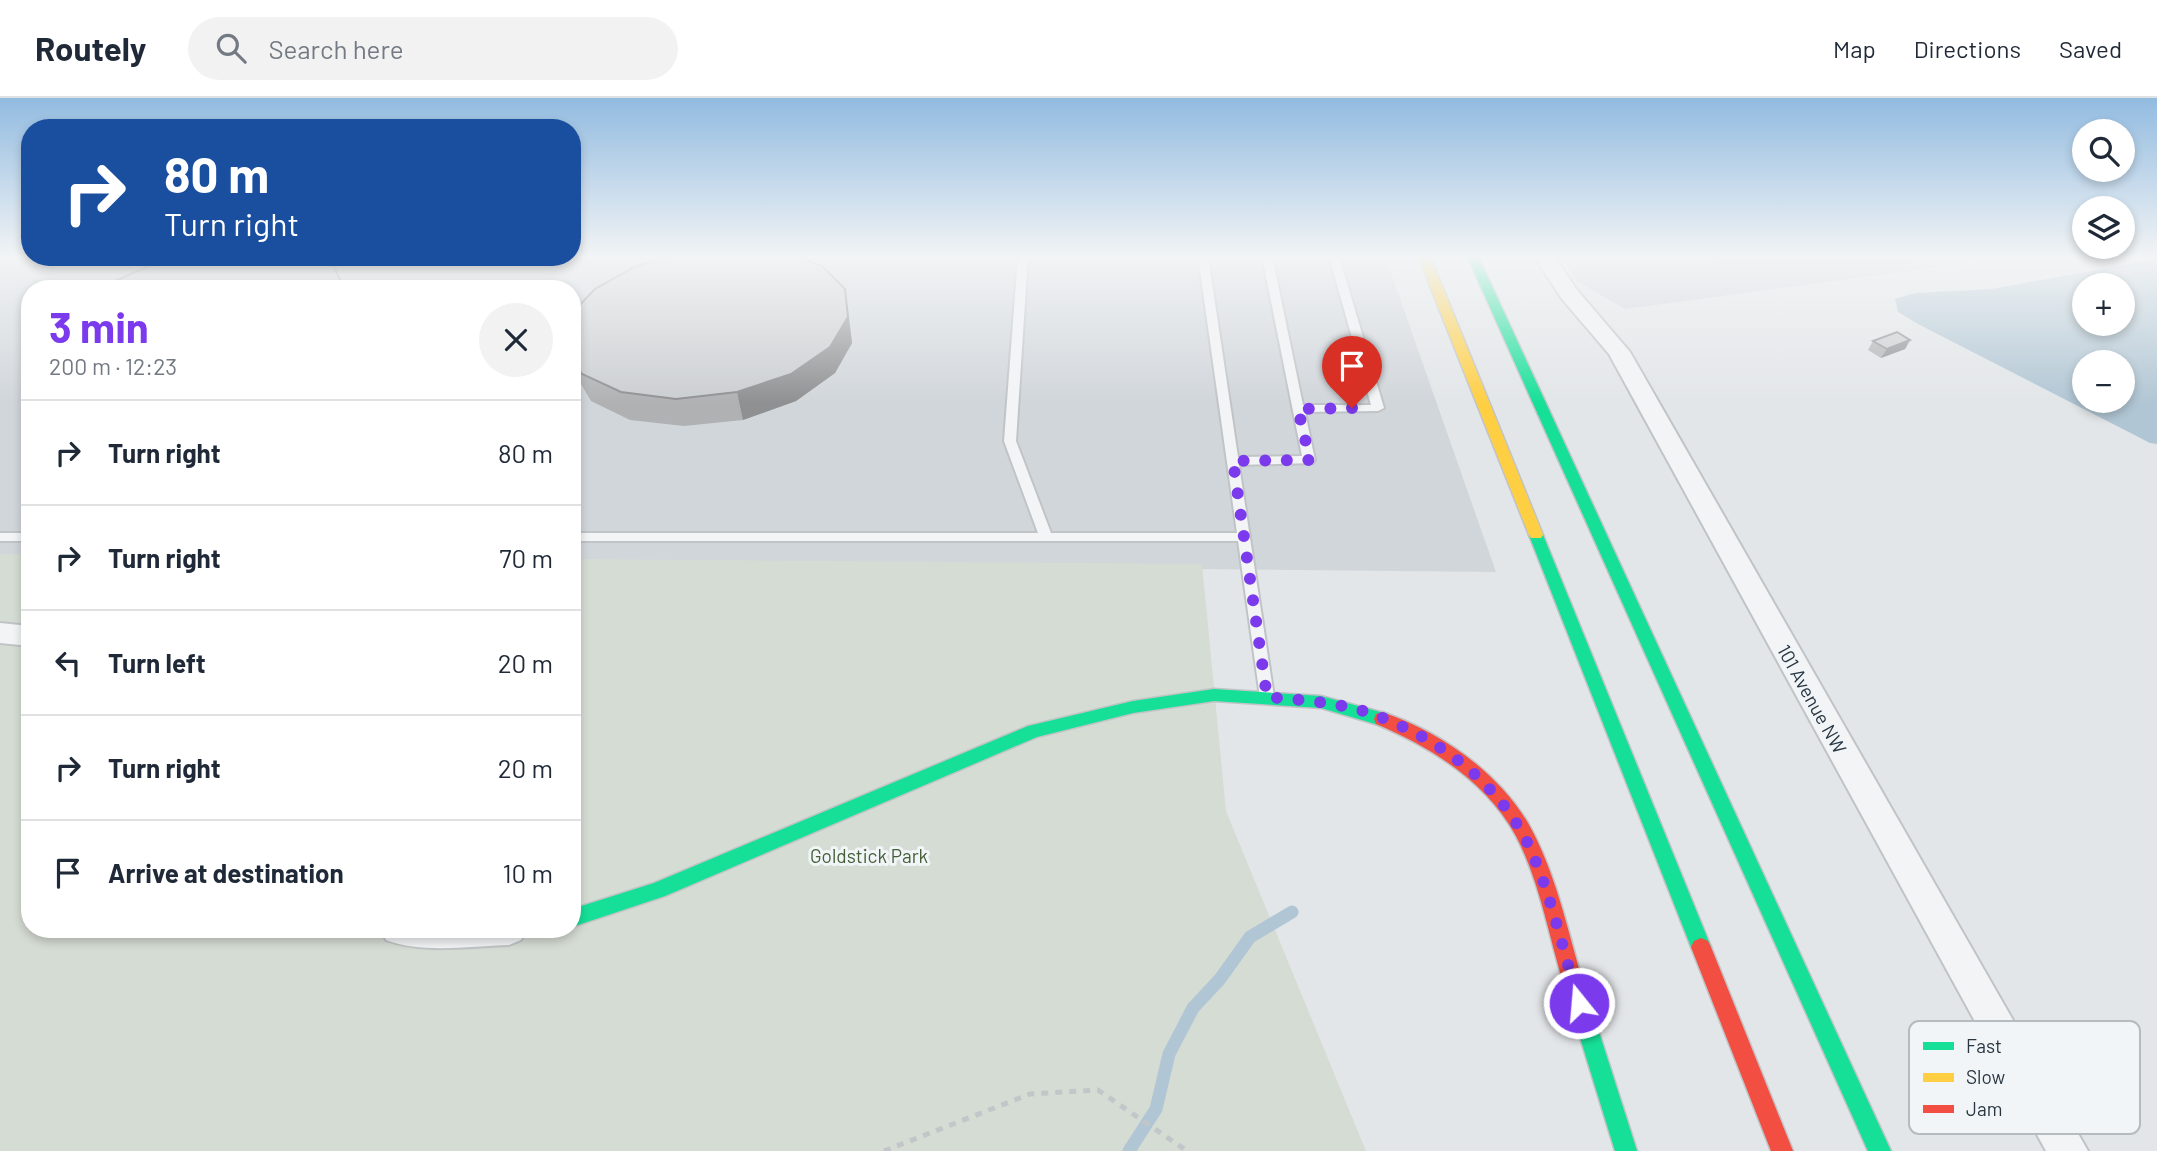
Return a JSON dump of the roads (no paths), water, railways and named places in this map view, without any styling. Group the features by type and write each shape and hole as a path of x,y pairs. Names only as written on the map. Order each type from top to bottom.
{"main road":[{"path":"1444,305 1783,1151"},
{"path":"1494,305 1880,1151"},
{"path":"581,915 658,890 1034,731 1133,707 1214,695 1267,697 1343,707 1365,712 1403,727 1444,750 1478,776 1512,814 1533,855 1626,1151"}],"street":[{"name":"101 Avenue NW","path":"1578,305 1619,352 1995,1021"},
{"path":"0,633 21,635"},
{"name":"101 Avenue NW","path":"2058,1134 2068,1151"}],"lane":[{"path":"1020,305 1010,441 1046,536"},
{"path":"1210,305 1267,697"},
{"path":"1233,461 1310,460 1277,305"},
{"path":"1298,409 1378,408 1348,305"},
{"path":"0,537 21,537"},
{"path":"581,537 1244,537"}],"water":[{"path":"1896,305 2072,305 2072,336 2135,336 2135,305 2157,305 2157,444 2092,413 2135,413 2135,350 2072,350 2072,403 1898,312"}],"waterway":[{"path":"1129,1151 1156,1109 1169,1054 1193,1008 1220,979 1250,937 1292,912"}],"park label":[{"name":"Goldstick Park","path":"869,856"}]}
